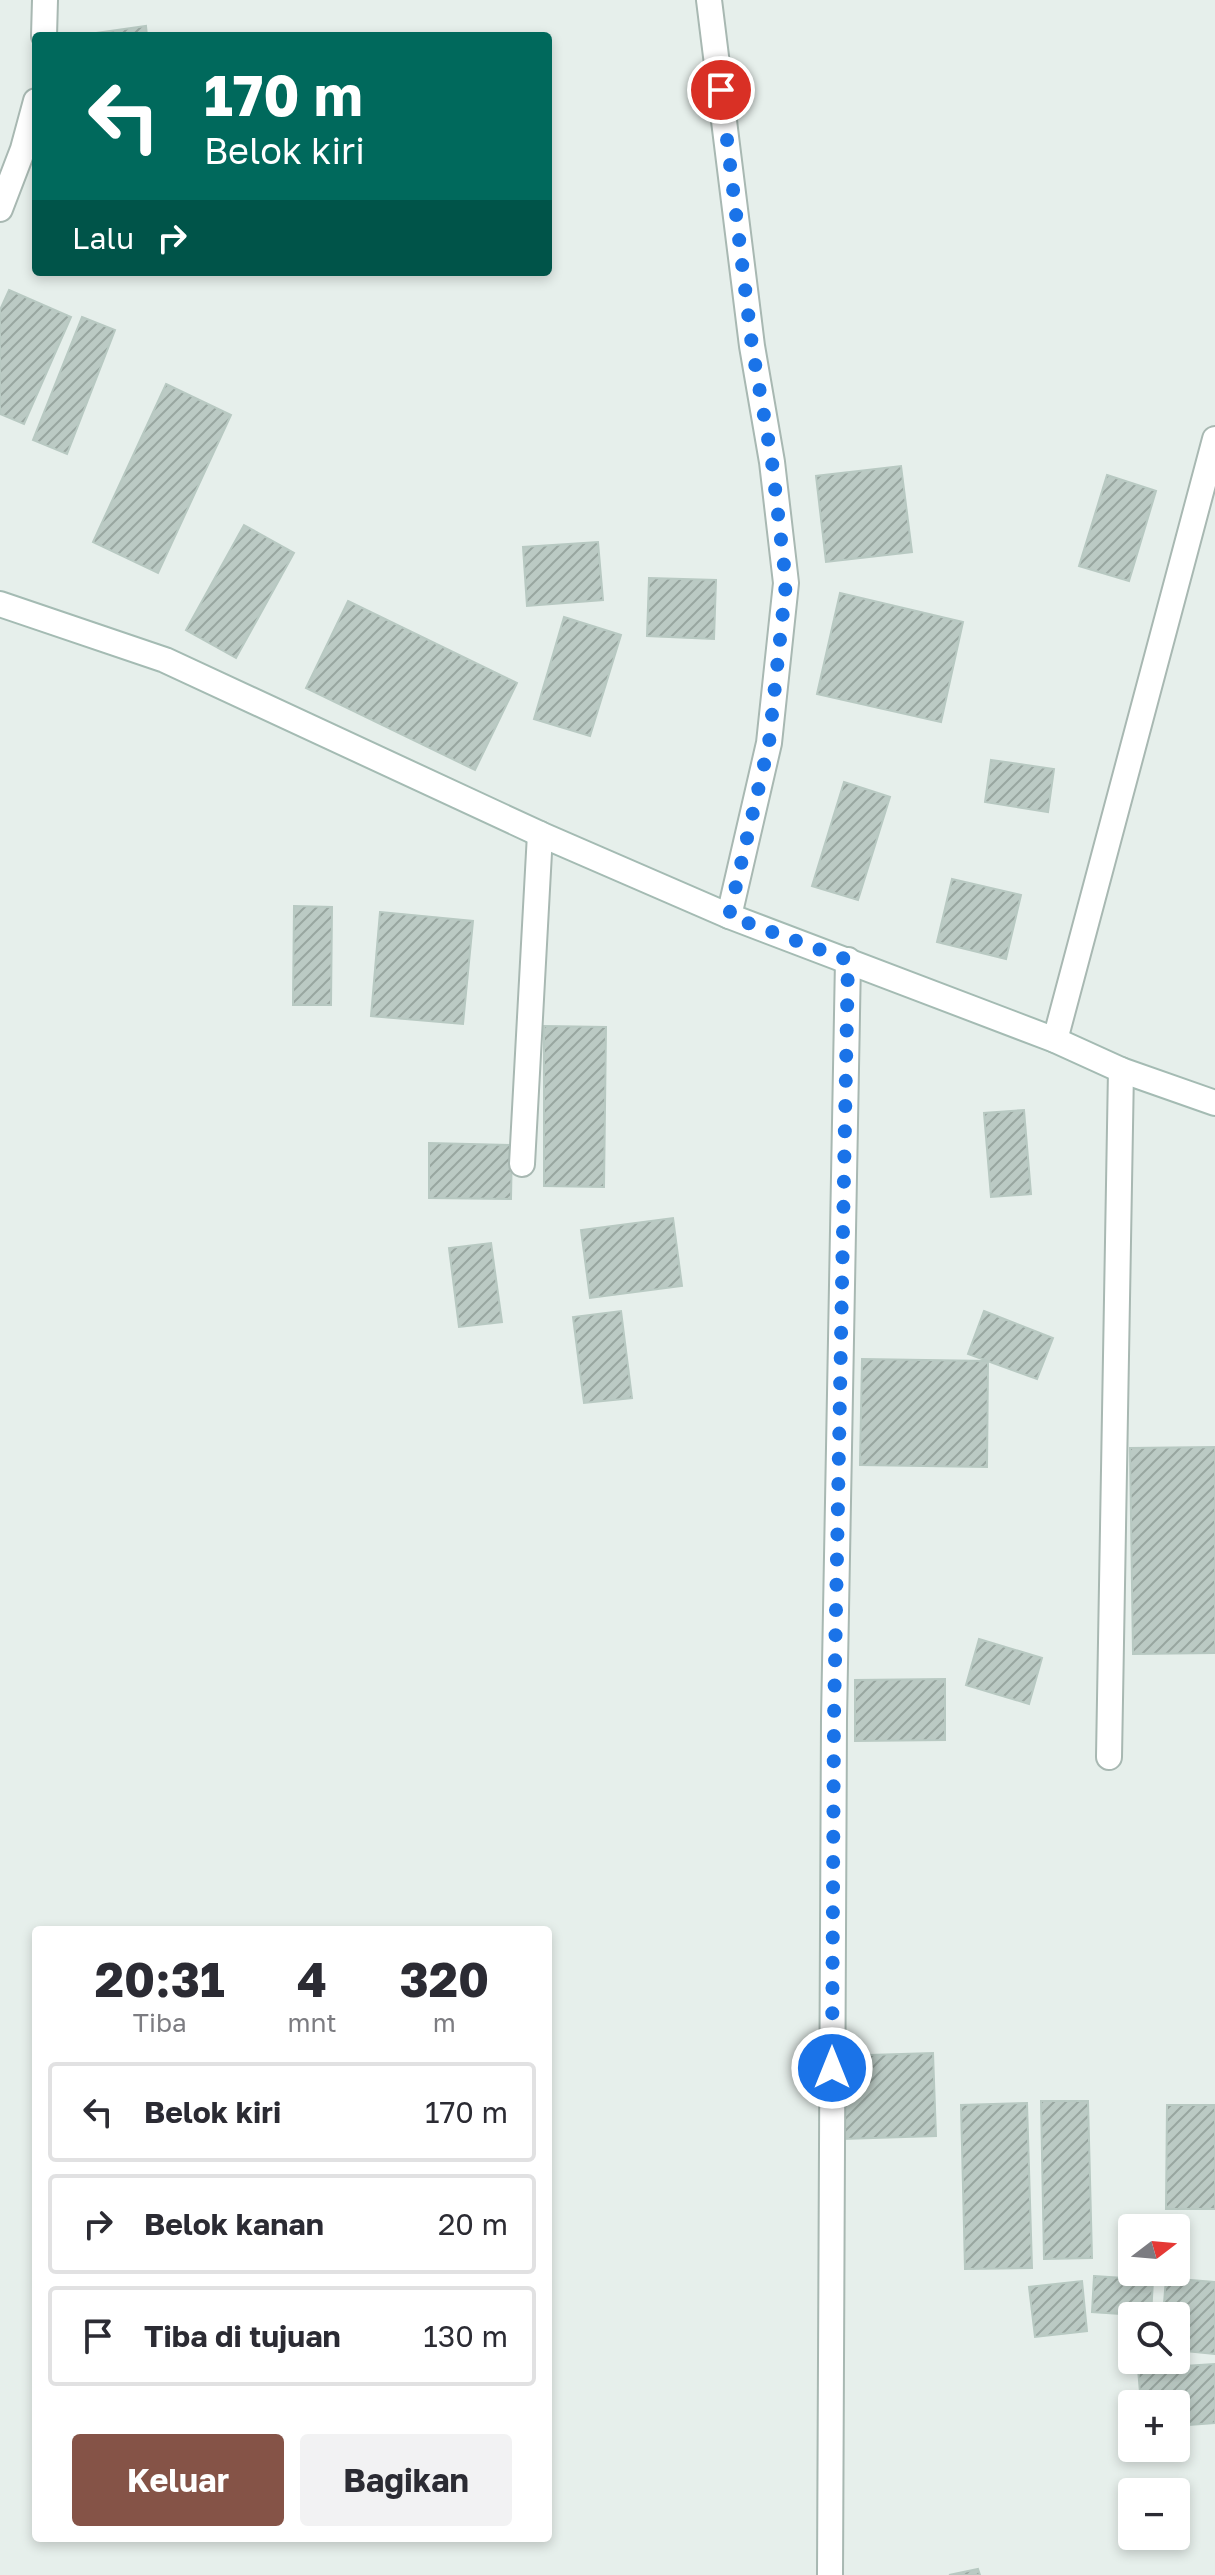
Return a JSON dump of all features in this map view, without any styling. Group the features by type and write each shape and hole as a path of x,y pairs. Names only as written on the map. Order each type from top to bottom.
{"street":[{"path":"44,32 45,0"},
{"path":"709,0 752,346 772,462 786,583 769,743 729,916"},
{"path":"0,209 32,116"},
{"path":"1055,1040 1215,439"},
{"path":"0,604 165,660 540,834 729,916 1055,1040 1121,1070 1215,1103"},
{"path":"522,1164 540,834"},
{"path":"830,2575 833,1735 848,960"},
{"path":"1109,1757 1121,1070"}],"building":[{"path":"146,26 147,32 103,32"},
{"path":"9,290 71,317 24,424 0,414 0,310"},
{"path":"82,317 115,330 67,454 33,440"},
{"path":"166,384 231,415 158,573 93,542"},
{"path":"901,466 912,552 826,562 816,476"},
{"path":"1107,475 1156,491 1129,581 1079,566"},
{"path":"244,525 294,553 236,658 186,630"},
{"path":"598,542 603,600 527,606 523,547"},
{"path":"649,578 716,580 714,639 647,636"},
{"path":"840,593 963,622 941,722 817,694"},
{"path":"348,601 517,683 475,770 306,688"},
{"path":"564,617 621,635 590,736 534,719"},
{"path":"991,760 1054,769 1048,812 985,802"},
{"path":"844,782 890,797 858,900 812,886"},
{"path":"952,879 1021,895 1006,959 937,942"},
{"path":"294,906 332,907 331,1005 293,1005"},
{"path":"380,912 473,921 463,1024 371,1016"},
{"path":"544,1026 606,1027 604,1187 544,1186"},
{"path":"1024,1110 1031,1194 991,1197 984,1113"},
{"path":"429,1143 512,1145 511,1199 429,1198"},
{"path":"673,1218 682,1286 590,1298 581,1230"},
{"path":"491,1243 502,1322 459,1327 449,1248"},
{"path":"621,1311 632,1398 584,1403 573,1317"},
{"path":"984,1311 1053,1338 1037,1379 968,1354"},
{"path":"862,1359 988,1361 987,1467 860,1465"},
{"path":"1215,1447 1215,1653 1133,1654 1130,1448"},
{"path":"979,1639 1042,1658 1029,1704 966,1685"},
{"path":"945,1679 945,1740 855,1741 855,1680"},
{"path":"933,2053 936,2136 842,2139 838,2056"},
{"path":"1041,2101 1088,2101 1092,2258 1044,2259"},
{"path":"1027,2103 1032,2268 965,2269 961,2105"},
{"path":"1167,2105 1215,2105 1215,2209 1166,2209"},
{"path":"1094,2276 1118,2278 1118,2286 1153,2286 1152,2302 1118,2302 1118,2314 1092,2312"},
{"path":"1190,2280 1215,2282 1215,2354 1190,2351 1190,2302 1164,2302 1165,2286 1190,2286"},
{"path":"1082,2281 1087,2331 1035,2337 1029,2287"},
{"path":"1215,2364 1215,2423 1190,2425 1190,2390 1140,2390 1138,2374 1190,2374 1190,2366"},
{"path":"978,2569 980,2575 949,2575"}],"route":[{"path":"721,90 752,346 772,462 786,583 769,743 729,916 848,960 834,1719 832,2068"}]}
